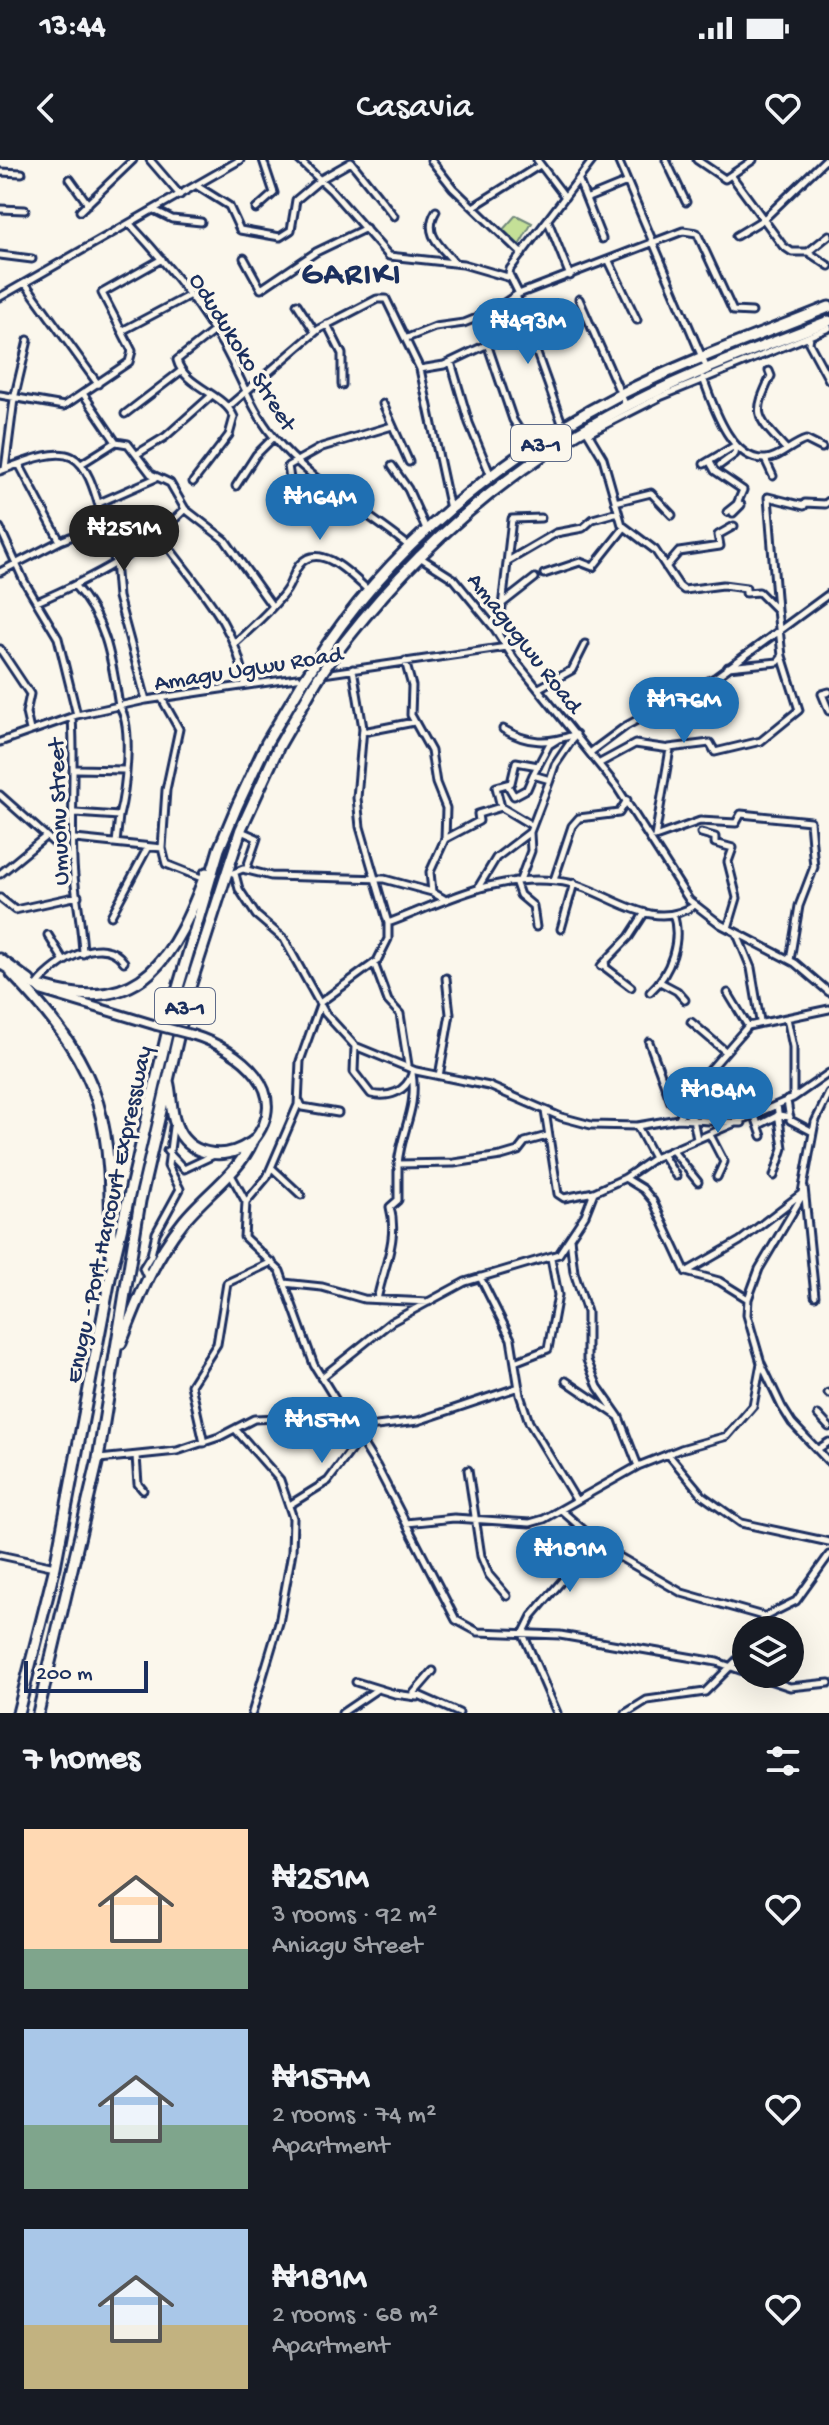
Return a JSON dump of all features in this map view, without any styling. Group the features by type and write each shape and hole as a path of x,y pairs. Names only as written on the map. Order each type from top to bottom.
{"highway":[{"name":"Enugu - Port Harcourt Expressway","path":"18,1713 55,1567 111,1273 152,1087 219,849 260,757 304,680 369,591 410,547 492,477 564,427 621,394 829,307"},
{"name":"Enugu - Port Harcourt Expressway","path":"38,1713 98,1459 137,1216 167,1078 240,831 279,746 327,665 378,600 418,556 498,486 626,406 829,321"},
{"path":"44,989 91,997 120,992 142,982 170,952 219,849"},
{"path":"12,974 68,1039 97,1096 110,1171 111,1273"},
{"path":"167,1078 178,1131 193,1146 216,1155 230,1172"},
{"path":"216,1155 240,1151 252,1142"},
{"path":"116,1353 147,1277 180,1225 230,1172 252,1142"}],"main road":[{"path":"0,958 44,989"},
{"path":"0,964 12,974 44,989 230,1049 254,1071 266,1109 263,1126 252,1142"}],"street":[{"path":"80,211 133,160"},
{"path":"150,160 180,195"},
{"path":"0,297 240,160"},
{"path":"256,209 274,193 263,160"},
{"path":"299,160 321,179 389,256 455,263 511,278"},
{"path":"431,160 473,207 522,254"},
{"path":"564,427 509,271 593,160"},
{"path":"618,160 703,358 704,374 736,445 735,454 720,465"},
{"path":"666,160 686,202"},
{"path":"697,160 723,178 753,160"},
{"path":"736,236 764,219 825,160"},
{"path":"197,186 229,206 240,230 280,237 291,230 296,200 321,179 351,162 394,216"},
{"path":"473,207 538,162 565,197"},
{"path":"0,172 22,173"},
{"path":"731,175 788,250 808,252 829,266"},
{"path":"70,179 88,204"},
{"path":"579,181 602,239"},
{"path":"588,198 627,182"},
{"path":"0,209 25,210"},
{"path":"154,210 172,219 201,222"},
{"path":"436,211 429,228 455,263"},
{"path":"548,221 570,276"},
{"name":"Odudukoko Street","path":"130,224 190,295 274,437 321,485 363,509 410,547"},
{"path":"244,258 261,289 316,252 366,228"},
{"path":"407,338 478,317 517,295 683,231 697,233 733,311 752,312"},
{"path":"808,252 829,235"},
{"path":"438,262 444,250"},
{"path":"0,255 32,259"},
{"path":"0,395 60,407 84,395 131,358 132,351 102,293 162,259"},
{"path":"609,261 637,320"},
{"path":"25,283 98,384"},
{"path":"122,331 190,295"},
{"path":"228,407 315,332 385,299 420,369 433,415 439,467 451,511"},
{"path":"579,299 626,406"},
{"path":"297,304 315,332"},
{"path":"478,317 513,420 532,449"},
{"path":"327,324 342,354 342,385"},
{"path":"777,610 759,592 746,593 746,588 723,585 684,590 655,550 624,528 603,458 587,431 704,374 829,328"},
{"path":"193,482 232,430 234,417 228,407 181,370 177,362 180,354 214,331"},
{"path":"810,336 809,343 829,380"},
{"path":"28,340 2,469 44,455 72,454 81,464 99,503 115,561 118,597 146,700"},
{"path":"420,369 451,362 488,344"},
{"path":"451,362 469,423 492,477"},
{"path":"125,414 181,370"},
{"path":"769,371 771,376 757,401 759,412 786,449"},
{"path":"84,395 116,442"},
{"path":"137,454 162,440 211,396"},
{"path":"383,404 409,462"},
{"path":"294,504 288,466 322,447 392,426"},
{"path":"236,486 256,455 274,437"},
{"path":"765,459 806,440 822,448"},
{"path":"81,464 116,442 128,444 156,478 170,483 185,509 215,529 272,606"},
{"path":"736,445 765,459 773,476"},
{"path":"730,513 743,490 707,463 736,445"},
{"path":"19,464 60,541"},
{"path":"392,466 408,489 428,532"},
{"path":"99,503 156,478"},
{"path":"615,502 651,493 672,515"},
{"path":"600,763 635,744 669,748 710,743 715,752 728,750 761,741 799,710 799,702 782,656 768,497 804,506 805,503 825,504 829,501"},
{"path":"37,602 115,561 158,533 185,509"},
{"path":"506,562 556,533 583,528 591,520 618,512"},
{"path":"499,634 512,519 541,518"},
{"path":"0,572 26,556 104,524"},
{"path":"666,567 679,552 720,546 718,535 734,526"},
{"name":"Umuonu Street","path":"0,528 61,644 75,716 73,860 83,954"},
{"path":"544,574 580,562 593,567 624,528"},
{"path":"158,533 207,595 234,644 245,684"},
{"name":"Amagugwu Road","path":"418,556 454,579 499,634 627,800 654,839 677,883 695,905 736,933 790,960 829,992"},
{"path":"234,644 262,622 277,598 284,594 301,562 312,557 335,563 369,591"},
{"path":"502,604 535,578"},
{"path":"74,585 95,612 106,636 119,706 123,711 127,737 116,843"},
{"path":"591,752 626,726 727,668 829,594"},
{"path":"268,597 277,598"},
{"path":"539,688 572,670 585,644"},
{"name":"Amagu Ugwu Road","path":"0,742 75,716 146,700 507,647"},
{"path":"0,649 3,658 30,694 26,713 30,730"},
{"path":"727,668 768,666 778,662 782,656"},
{"path":"405,661 412,686 411,715 433,757 436,783 446,808 445,839 430,872 432,892"},
{"path":"246,1202 272,1168 299,1102 300,1061 321,1002 374,963 388,939 388,923 374,879 357,804 363,732 353,669"},
{"path":"829,692 822,694 829,711"},
{"path":"161,698 179,729 166,790 164,862 204,879"},
{"path":"363,732 414,722"},
{"path":"503,729 529,742 576,734"},
{"path":"536,927 533,906 520,895 518,880 531,851 530,828 555,765 576,734"},
{"path":"507,784 514,796 527,789 549,745 559,739"},
{"path":"654,839 669,748"},
{"path":"530,828 501,807 496,787 511,783 516,762 538,766"},
{"path":"76,769 124,770"},
{"path":"533,775 550,780"},
{"path":"0,795 73,860"},
{"path":"554,880 572,826 579,818 619,813 627,800"},
{"path":"445,839 479,821 478,814 501,807"},
{"path":"75,813 119,816"},
{"path":"654,839 700,821 736,823 741,814 810,821 814,867 802,894 790,960"},
{"path":"479,886 496,858 530,828"},
{"path":"240,831 257,838 246,870"},
{"path":"701,833 715,837 715,843 733,848 728,862 737,898 728,928"},
{"path":"0,874 45,837"},
{"path":"75,839 162,848"},
{"path":"111,916 148,847"},
{"path":"445,900 432,892 374,879 271,876 246,870 230,873 262,922 284,939 326,1015 355,1046 411,1069 489,1086 545,1111 591,1125 637,1126 678,1119 742,1123"},
{"path":"388,923 479,886 518,880 554,880 594,888 644,914 673,914 695,905"},
{"path":"561,929 574,883"},
{"path":"0,898 15,910 78,896"},
{"path":"631,987 603,964 644,914"},
{"path":"650,992 660,982 677,943 673,914"},
{"path":"736,933 751,968 760,1021"},
{"path":"48,935 64,961"},
{"path":"44,989 64,961 83,954 107,949 119,954 124,962"},
{"path":"374,963 388,1001 400,1014 411,1069 414,1107 398,1164 398,1200 390,1207 395,1225 393,1246 377,1300"},
{"path":"439,1076 450,1014 446,978"},
{"path":"660,982 677,991 685,1000"},
{"path":"728,993 748,1026"},
{"path":"678,1119 696,1086 748,1026 760,1021 829,1009"},
{"path":"787,1018 793,1047 790,1117"},
{"path":"691,1022 725,1051"},
{"path":"649,1042 665,1091 671,1102 685,1108 693,1119 697,1139"},
{"path":"355,1046 354,1072 371,1094 384,1096 400,1090 407,1085 411,1069"},
{"path":"545,1111 558,1194 564,1198 594,1192 625,1178 662,1154 742,1123 790,1099 829,1073"},
{"path":"829,1093 813,1132 802,1193 759,1269 748,1299 748,1324 761,1363 792,1423 829,1462"},
{"path":"299,1102 302,1107 338,1113"},
{"path":"774,1176 783,1148 777,1105"},
{"path":"759,1125 779,1115 790,1117 813,1132"},
{"path":"755,1116 762,1136"},
{"path":"637,1126 654,1158"},
{"path":"147,1277 143,1268 156,1233 180,1189 168,1166 167,1151 173,1127"},
{"path":"710,1135 724,1162 717,1177"},
{"path":"398,1164 454,1163 501,1156 518,1151 525,1142 547,1136"},
{"path":"672,1150 698,1182"},
{"path":"167,1151 184,1169 216,1155"},
{"path":"662,1154 676,1176"},
{"path":"272,1168 301,1195"},
{"path":"230,1172 246,1202 244,1237 272,1262 284,1283 321,1378 359,1436 456,1620 478,1632 560,1635 731,1666"},
{"path":"625,1178 643,1189 653,1201 686,1272 719,1281 748,1299"},
{"path":"804,1186 815,1296"},
{"path":"321,1378 391,1322 479,1276 551,1258 561,1252 594,1192"},
{"path":"686,1272 705,1264 740,1241 802,1193"},
{"path":"570,1237 574,1272 587,1312 587,1360 598,1387 619,1417 638,1466"},
{"path":"517,1361 546,1351 550,1344 558,1295 551,1258"},
{"path":"204,1443 191,1385 217,1344 225,1286 235,1277 272,1262"},
{"path":"479,1276 500,1314 517,1361 519,1387 529,1422 576,1500"},
{"path":"284,1283 322,1287 377,1300 430,1302"},
{"path":"406,1523 475,1518 530,1523 561,1510 638,1466 719,1440 741,1425 757,1397 761,1363"},
{"path":"566,1381 619,1417"},
{"path":"291,1504 328,1481 368,1427 418,1421 519,1387"},
{"path":"98,1459 170,1453 204,1443 259,1418 308,1417 341,1407"},
{"path":"818,1415 829,1427"},
{"path":"236,1430 274,1472 291,1504 292,1552 279,1623 252,1713"},
{"path":"818,1449 829,1442"},
{"path":"668,1454 703,1496 741,1523 829,1542"},
{"path":"136,1456 138,1484 143,1490"},
{"path":"468,1470 486,1569 507,1596"},
{"path":"561,1510 595,1542 682,1593 757,1616"},
{"path":"557,1713 523,1634 532,1616 595,1542"},
{"path":"0,1555 55,1567"},
{"path":"768,1616 796,1601 829,1555"},
{"path":"626,1713 668,1694 705,1692 731,1666"},
{"path":"418,1697 414,1690 433,1671"},
{"path":"356,1682 377,1690 418,1697 459,1713"},
{"path":"804,1686 829,1683"},
{"path":"342,1713 377,1690"},
{"path":"637,1706 641,1713"}],"green space":[{"path":"516,215 532,223 517,249 500,233"}],"district":[{"name":"GARIKI","path":"352,271"}]}
